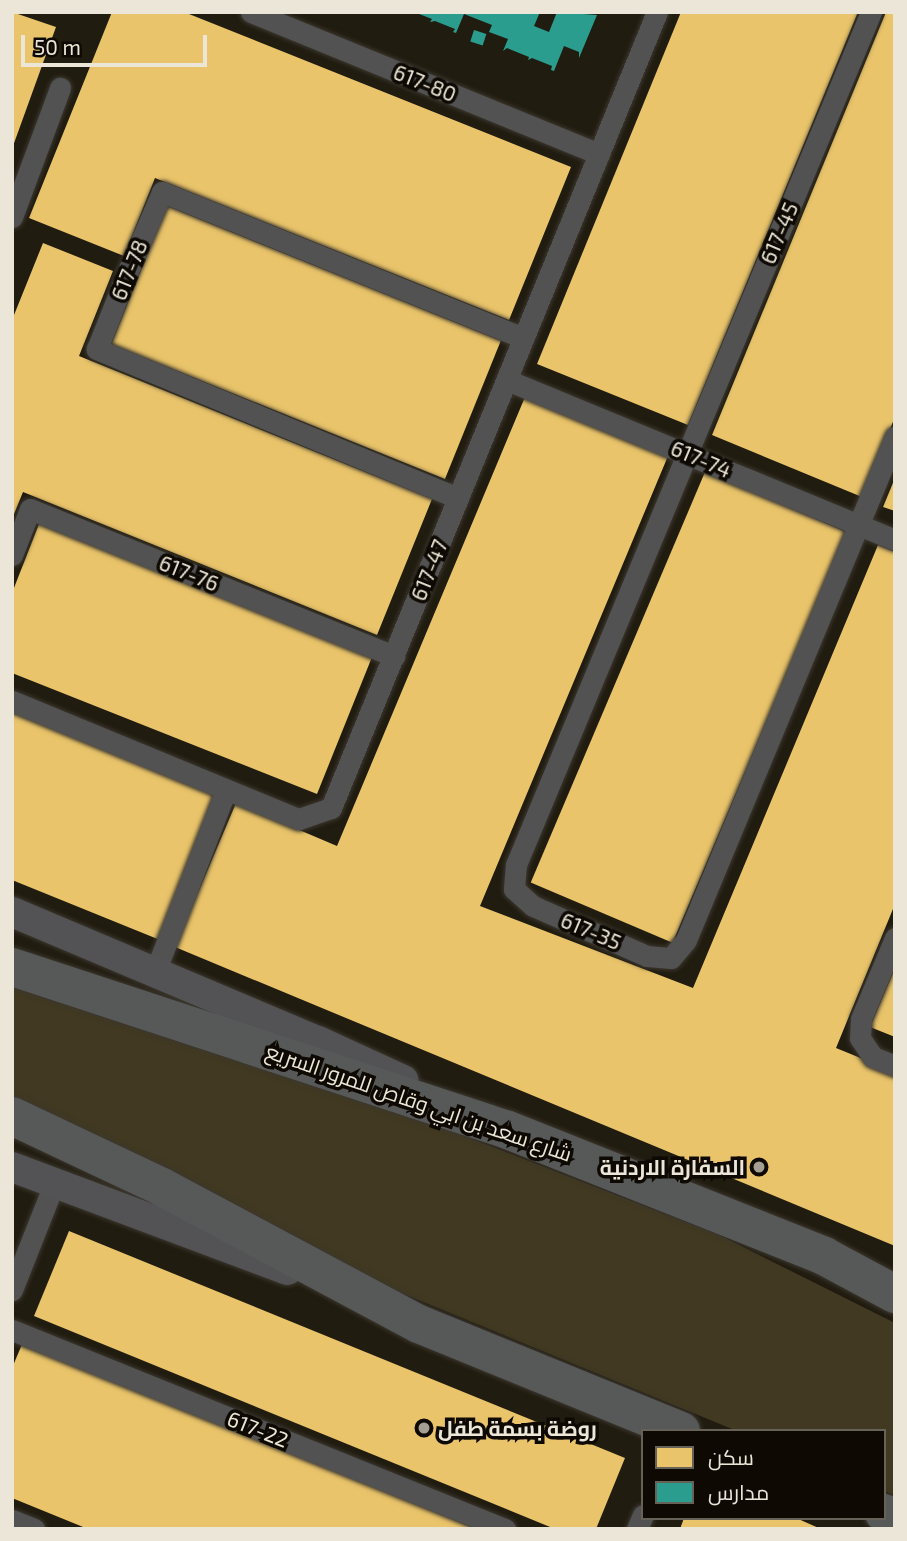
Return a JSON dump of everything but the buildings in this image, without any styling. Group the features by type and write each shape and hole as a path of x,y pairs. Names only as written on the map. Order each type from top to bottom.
{"highway":[{"name":"شارع سعد بن ابي وقاص للمرور السريع","path":"12,967 508,1130 824,1256 895,1294"},
{"path":"12,1116 162,1187 419,1324 677,1429"}],"street":[{"name":"617-80","path":"251,12 599,154"},
{"name":"617-47","path":"12,701 299,818 331,808 657,12"},
{"name":"617-45","path":"686,453 871,12"},
{"path":"12,217 60,88"},
{"name":"617-78","path":"458,498 97,349 128,271 162,192 524,338"},
{"name":"617-74","path":"507,380 895,540"},
{"path":"859,526 895,437"},
{"name":"617-35","path":"686,453 516,865 514,889 533,906 647,956 671,958 687,940 859,526"},
{"name":"617-76","path":"12,555 30,509 394,656"},
{"path":"155,972 226,789"},
{"path":"12,912 318,1041 508,1130"},
{"path":"895,938 862,1019 860,1038 873,1057 895,1066"},
{"path":"12,1167 164,1223 419,1324"},
{"path":"12,1290 54,1184"},
{"path":"824,1256 895,1279"},
{"name":"617-22","path":"12,1330 505,1529"},
{"path":"12,1520 34,1529"}],"shaded area":[{"path":"12,987 459,1134 719,1235 895,1323 895,1495 886,1492 886,1429 732,1429 392,1289 12,1098"}],"place":[{"name":"السفارة الاردنية","path":"759,1167"},
{"name":"روضة بسمة طفل","path":"424,1428"}]}
